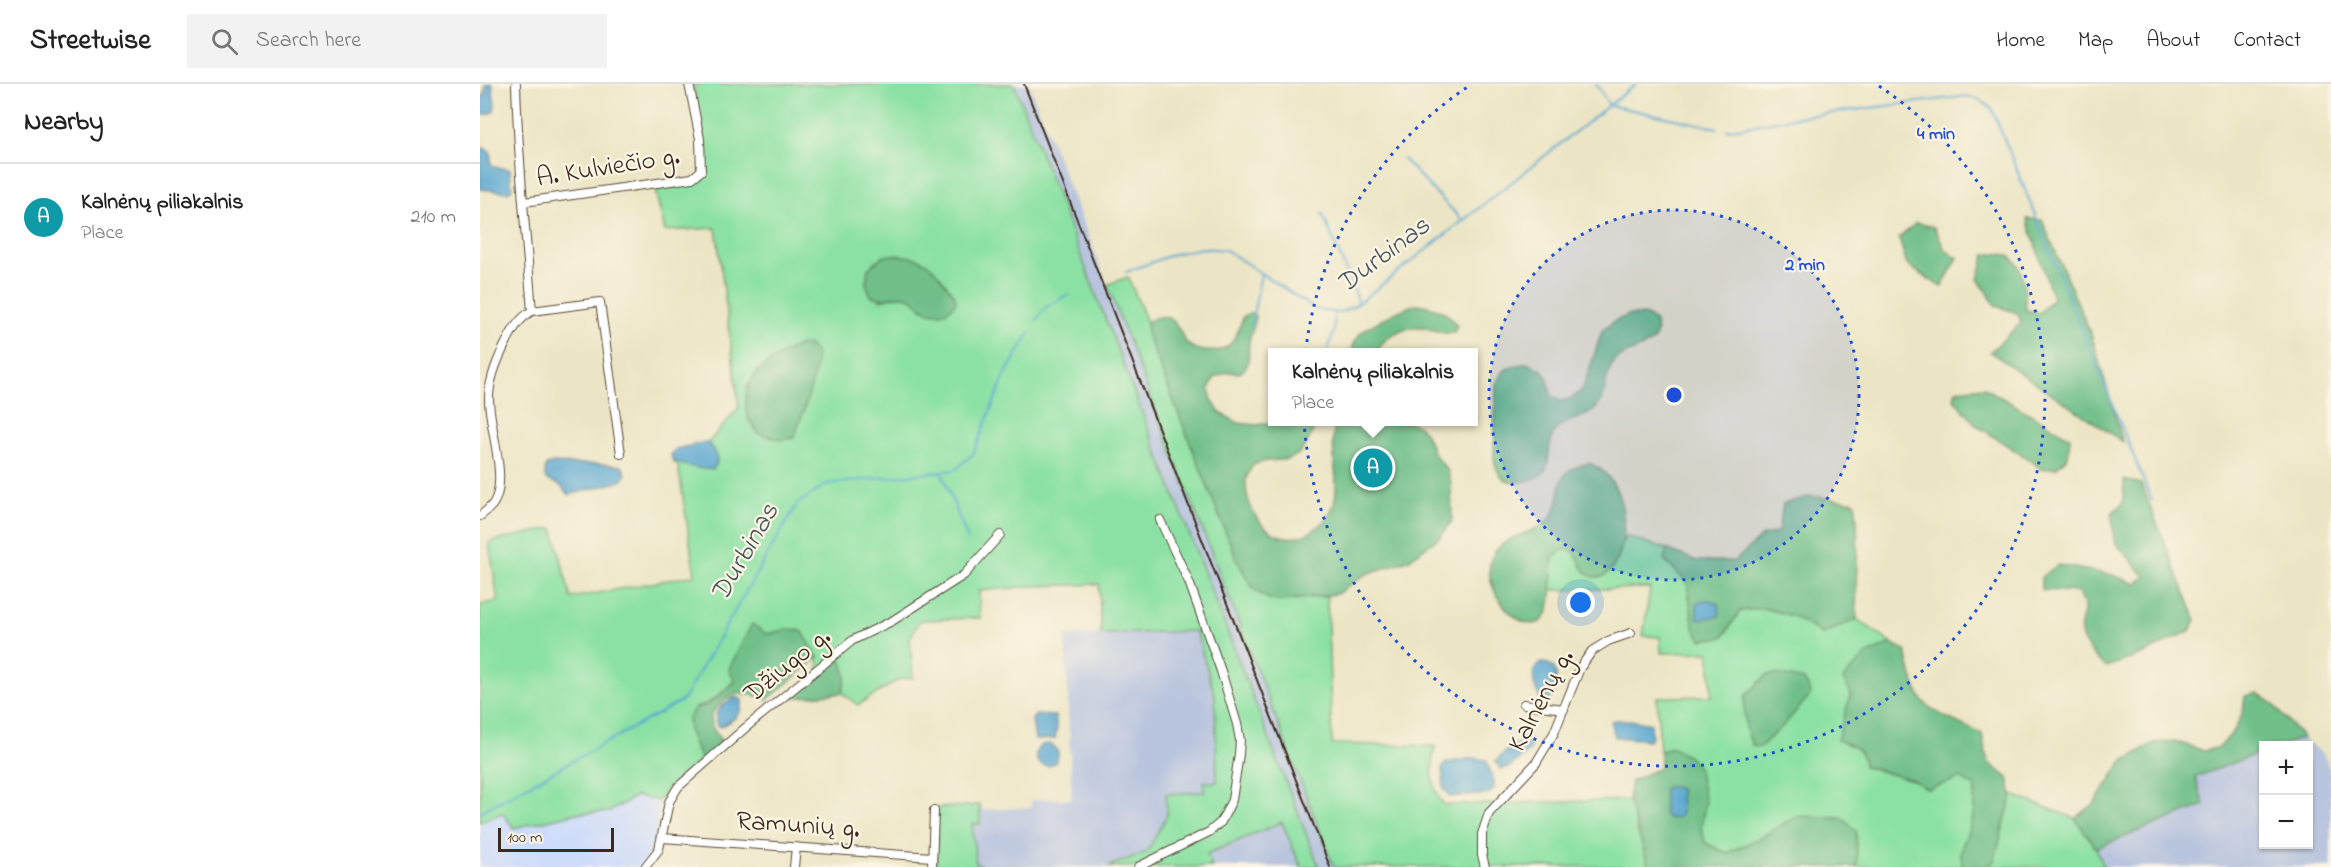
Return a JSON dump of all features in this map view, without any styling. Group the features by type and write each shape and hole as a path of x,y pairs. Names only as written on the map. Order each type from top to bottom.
{"street":[{"path":"516,84 518,153 532,311"},
{"name":"A. Kulviečio g.","path":"524,202 692,178 698,174 701,171 699,139 689,84"},
{"path":"480,516 493,504 499,487 489,410 490,385 508,339 525,315 532,311 600,302 621,454"},
{"path":"1141,866 1209,832 1221,822 1232,800 1240,747 1237,724 1207,633 1189,582 1160,520"},
{"name":"Džiugo g.","path":"645,867 659,849 669,802 685,780 853,640 892,621 964,574 1000,535"},
{"name":"Kalnėnų g.","path":"1485,867 1482,855 1482,834 1489,813 1536,763 1554,733 1580,668 1592,651 1608,641 1631,633"},
{"path":"1524,704 1564,709"},
{"path":"933,867 934,812"},
{"name":"Ramunių g.","path":"662,838 932,857"},
{"path":"794,867 796,847"}],"shaded area":[{"path":"1014,84 1029,84 1334,867 1319,867"},
{"path":"1196,630 1215,697 1217,782 1167,815 1147,852 1107,867 981,867 981,865 976,865 972,824 980,823 980,810 1031,808 1031,800 1072,799 1065,636"},
{"path":"2313,746 2324,755 2331,773 2331,867 2104,867 2096,848 2204,805 2195,777 2259,753 2259,849 2313,849"},
{"path":"636,796 659,801 654,846 641,867 480,867 480,822 502,813 514,828 577,813 609,812"},
{"path":"1282,822 1301,867 1212,867 1206,854"}],"green space":[{"path":"693,84 1014,84 1319,867 1301,867 1282,822 1207,854 1212,867 1107,867 1147,852 1167,815 1166,794 1204,792 1204,782 1217,782 1215,697 1196,631 1101,634 1099,584 979,591 980,618 920,620 910,638 913,678 900,679 858,705 842,693 846,676 841,660 819,675 818,657 789,629 767,634 745,667 727,688 718,697 695,708 689,732 701,760 669,787 659,801 636,796 609,812 577,813 514,828 502,813 480,822 480,605 498,601 489,542 553,528 571,598 695,575 678,465 674,463 671,455 676,449 708,443 739,407 716,228 665,231 655,190 690,184 705,174 703,136","holes":["891,255 956,300 954,304 947,310 934,312 924,309 906,296 880,300 873,263 882,257","791,349 746,389 757,371"]},
{"path":"2027,219 2042,220 2091,334 2123,442 1990,352 2021,323 2018,313 1996,306 1978,279 1985,255 1998,253 2015,261 2023,278 2026,310 2039,313 2053,298"},
{"path":"1916,223 1934,227 1945,250 1958,258 1941,287 1907,265 1899,238"},
{"path":"891,255 914,258 928,264 954,294 956,300 951,308 934,313 924,309 909,297 876,298 871,296 866,284 868,269 882,257"},
{"path":"1128,277 1147,322 1147,334 1236,558 1246,575 1255,587 1271,599 1293,600 1327,596 1332,744 1435,746 1434,784 1444,805 1628,800 1649,867 1334,867 1107,285"},
{"path":"1417,304 1435,308 1450,317 1457,326 1454,332 1450,333 1421,327 1408,328 1389,337 1379,348 1353,348 1356,339 1366,329"},
{"path":"1251,313 1256,317 1249,341 1249,359 1247,366 1240,373 1228,372 1215,377 1209,389 1219,412 1238,423 1257,425 1268,423 1268,426 1315,426 1308,442 1295,456 1289,459 1257,463 1248,473 1247,495 1258,519 1267,529 1277,535 1289,537 1302,536 1319,527 1329,515 1336,494 1333,443 1335,426 1419,426 1426,434 1434,454 1448,471 1451,484 1452,521 1440,537 1408,560 1366,574 1337,594 1280,601 1269,599 1251,586 1236,558 1147,334 1147,322 1163,316 1175,323 1189,345 1202,350 1215,351 1232,342 1244,316"},
{"path":"1629,315 1644,315 1654,320 1657,330 1655,338 1624,355 1611,367 1602,400 1591,413 1564,424 1555,431 1543,473 1524,481 1513,482 1504,479 1497,469 1494,458 1496,384 1502,372 1512,366 1529,363 1542,370 1548,379 1551,395 1560,401 1571,399 1583,389 1602,331 1613,322"},
{"path":"801,345 809,345 815,352 816,359 809,394 794,438 781,440 758,433 749,419 746,404 751,381 767,363"},
{"path":"1983,387 2070,437 2068,457 2056,468 2041,469 1977,426 1954,399 1956,390"},
{"path":"1589,463 1606,475 1617,492 1623,512 1620,552 1613,567 1603,576 1591,576 1585,571 1572,550 1562,550 1553,558 1549,608 1542,620 1533,624 1521,620 1509,612 1492,585 1489,569 1493,555 1505,543 1544,524 1555,509 1563,478 1576,467"},
{"path":"2124,480 2141,484 2196,620 2190,631 2142,655 2106,667 2091,652 2082,638 2084,605 2078,592 2042,590 2041,577 2058,565 2113,575 2136,584 2145,576 2114,541 2112,513 2123,503"},
{"path":"1811,496 1855,502 1857,619 1822,634 1793,616 1763,608 1740,611 1723,637 1701,640 1694,628 1687,582 1664,560 1667,549 1697,561 1735,561 1762,536 1778,532 1783,504"},
{"path":"1625,536 1667,549 1664,560 1687,581 1694,628 1723,637 1740,611 1763,608 1793,616 1822,634 1857,619 1891,643 1866,655 1851,694 1856,747 1864,759 1864,767 1913,780 1928,789 1962,778 1975,787 1973,817 1961,853 1963,867 1857,867 1856,831 1760,838 1727,853 1705,843 1701,828 1705,802 1672,747 1660,752 1657,697 1712,696 1709,652 1661,653 1660,637 1643,636 1650,588 1551,590 1553,558 1562,550 1572,550 1579,556 1584,570 1618,559"},
{"path":"752,624 767,634 789,629 802,631 818,657 767,700 742,693 723,701 711,714 712,727 722,742 701,760 689,732 688,718 695,708 708,705 735,682 729,669"},
{"path":"1891,643 1906,651 1914,684 1923,701 1942,715 1982,734 1988,762 2008,778 2012,795 1994,861 1987,867 1963,867 1961,859 1962,848 1973,817 1975,787 1961,778 1928,789 1913,780 1864,766 1862,755 1859,752 1852,746 1837,740 1851,694 1843,679 1866,655"},
{"path":"841,660 846,676 842,693 790,698"},
{"path":"1776,674 1804,680 1810,695 1782,727 1760,747 1753,746 1746,728 1745,696 1767,675"},
{"path":"2257,693 2271,702 2303,738 2294,741 2259,741 2259,753 2195,777 2204,805 2096,848 2075,818 2094,804 2122,762 2154,743 2175,741 2204,751 2220,747 2235,729 2243,712 2245,696"},
{"path":"1671,747 1687,755 1698,767 1705,802 1701,828 1705,843 1727,853 1760,838 1796,816 1841,817 1856,831 1857,867 1649,867 1628,800 1631,781 1660,768 1660,752"},
{"path":"2012,795 2075,818 2096,848 2104,867 1987,867 1994,861"},
{"path":"980,805 980,824 972,824 976,865 981,865 981,867 936,867 937,808"}],"water":[{"path":"486,84 492,84 494,111 480,115 480,98 484,96"},
{"path":"480,148 491,153 491,164 494,167 510,169 512,189 508,192 480,189"},
{"path":"705,442 716,455 717,462 713,469 685,465 672,459 671,455 676,449"},
{"path":"553,463 622,466 626,474 623,480 618,482 569,495 562,487 545,476 546,465"},
{"path":"1710,600 1718,604 1719,616 1700,619 1697,617 1697,604 1700,601"},
{"path":"1541,663 1552,666 1555,670 1554,692 1549,700 1542,700 1535,686 1533,676 1537,666"},
{"path":"736,697 742,700 739,713 720,727 717,726 717,712"},
{"path":"1035,715 1055,716 1057,729 1055,739 1035,740 1032,720"},
{"path":"1614,720 1651,724 1652,736 1649,740 1615,737 1611,722"},
{"path":"1526,741 1530,744 1530,750 1510,767 1500,769 1496,761 1513,746"},
{"path":"1047,744 1055,747 1058,755 1055,763 1047,766 1039,763 1036,755 1039,747"},
{"path":"1473,758 1486,760 1494,781 1494,789 1488,794 1450,797 1444,789 1442,768 1446,763"},
{"path":"1670,786 1680,789 1681,815 1677,818 1668,818 1664,814 1664,789"}],"waterway":[{"path":"1596,84 1609,105 1717,128"},
{"name":"Durbinas","path":"1126,272 1174,254 1202,248 1226,250 1315,309 1339,313 1356,305 1636,84"},
{"path":"1727,130 1798,117 1967,96 1980,100 1992,109 2152,501"},
{"path":"1403,159 1462,220"},
{"path":"1322,213 1358,303"},
{"path":"1251,327 1261,274"},
{"name":"Durbinas","path":"1036,321 1046,307 1069,294"},
{"path":"1328,348 1334,331 1334,312"},
{"name":"Durbinas","path":"480,812 683,700 797,504 827,484 955,470 973,454 1005,375 1030,332"},
{"path":"941,471 968,540"}],"railway":[{"path":"1024,84 1330,867"}],"place":[{"name":"Kalnėnų piliakalnis","path":"1373,468"}]}
